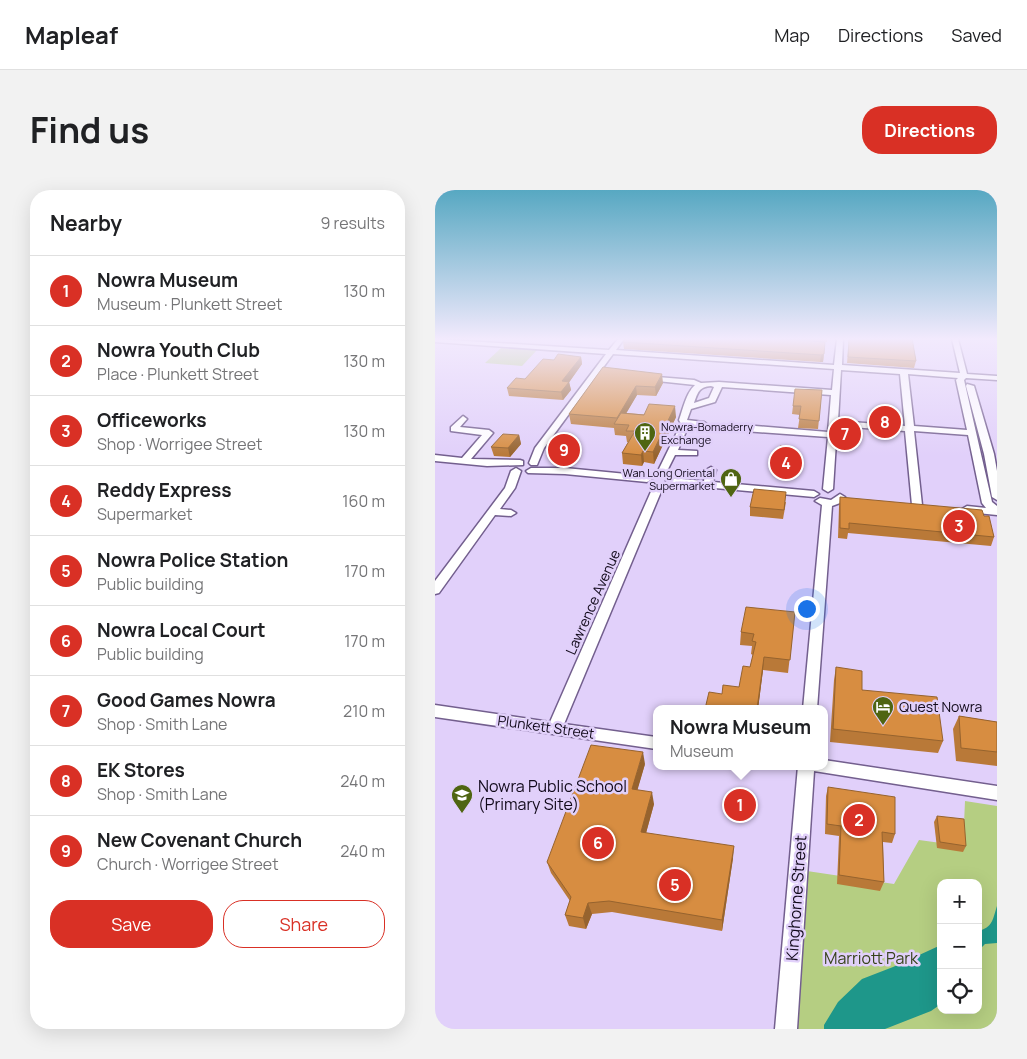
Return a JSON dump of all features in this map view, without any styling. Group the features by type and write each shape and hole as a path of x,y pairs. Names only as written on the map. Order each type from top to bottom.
{"street":[{"path":"510,488 509,484 518,466 540,448 591,378"},
{"path":"658,378 694,382 700,385 719,384 835,393"},
{"path":"828,489 836,378"},
{"path":"905,378 917,505"},
{"path":"962,378 961,380 987,504 997,512"},
{"path":"966,378 969,381 993,454 997,496"},
{"path":"687,408 713,400 719,384"},
{"path":"662,473 685,424 683,420 695,389 700,385"},
{"path":"463,419 454,429 489,433 465,461"},
{"path":"833,422 910,428 973,437 993,454"},
{"path":"685,424 704,425"},
{"path":"744,428 832,435"},
{"path":"435,590 510,488 532,468 540,448"},
{"path":"671,452 694,454"},
{"path":"979,465 993,454"},
{"path":"435,458 565,471 607,479 647,479 654,474 662,473 670,476 671,481"},
{"path":"708,484 711,470"},
{"path":"647,479 650,485 658,487 671,481 814,494 820,489 828,489 837,492 845,498 827,503 817,500 814,494"},
{"name":"Lawrence Avenue","path":"555,728 658,487"},
{"path":"810,705 827,503"},
{"path":"955,508 997,512"},
{"path":"493,512 511,513"},
{"name":"Plunkett Street","path":"435,711 653,743"},
{"path":"828,767 997,793"},
{"name":"Kinghorne Street","path":"786,1029 806,770"}],"green space":[{"name":"Marriott Park","path":"965,801 997,806 997,1029 795,1029 807,871 894,884 919,840 963,846"}],"shaded area":[{"path":"997,906 997,943 985,944 982,947 982,930 990,925"},
{"path":"937,947 937,1007 931,1011 885,1029 824,1029 824,1025 838,1002 862,979"}],"building":[{"path":"516,378 564,378 562,381 569,382 561,392 507,388"},
{"path":"595,378 660,378 655,387 636,386 617,418 569,414"},
{"path":"795,389 822,390 819,421 799,419 801,406 793,406"},
{"path":"649,404 675,406 653,452 643,451 641,455 622,453 635,431 626,431 629,425 614,424 621,413 644,415"},
{"path":"503,434 519,435 508,448 491,447"},
{"path":"780,446 793,448 790,461 778,460"},
{"path":"754,489 786,492 784,510 750,507"},
{"path":"840,497 982,510 984,516 989,516 994,537 849,523 849,529 840,528"},
{"path":"746,607 795,612 790,660 764,657 758,705 706,705 709,692 722,694 723,685 739,687 743,666 750,667 756,642 752,641 754,634 741,632"},
{"name":"Quest Nowra","path":"836,667 862,671 862,690 937,697 943,741 833,729"},
{"path":"959,716 997,722 997,752 961,748"},
{"path":"591,745 643,752 632,789 652,792 641,832 734,846 722,920 609,901 588,903 583,918 565,915 571,897 547,862"},
{"path":"828,787 895,797 895,834 882,832 884,882 839,875 841,826 827,824"},
{"path":"937,816 964,819 966,846 940,842"}],"place":[{"name":"EK Stores","path":"885,422"},
{"name":"Good Games Nowra","path":"845,434"},
{"name":"New Covenant Church","path":"564,450"},
{"name":"Nowra-Bomaderry Exchange","path":"645,452"},
{"name":"Reddy Express","path":"786,463"},
{"name":"Wan Long Oriental Supermarket","path":"731,498"},
{"name":"Officeworks","path":"959,526"},
{"name":"Quest Nowra","path":"883,726"},
{"name":"Nowra Museum","path":"740,805"},
{"name":"Nowra Public School (Primary Site)","path":"462,814"},
{"name":"Nowra Youth Club","path":"859,820"},
{"name":"Nowra Local Court","path":"598,843"},
{"name":"Nowra Police Station","path":"675,885"}]}
